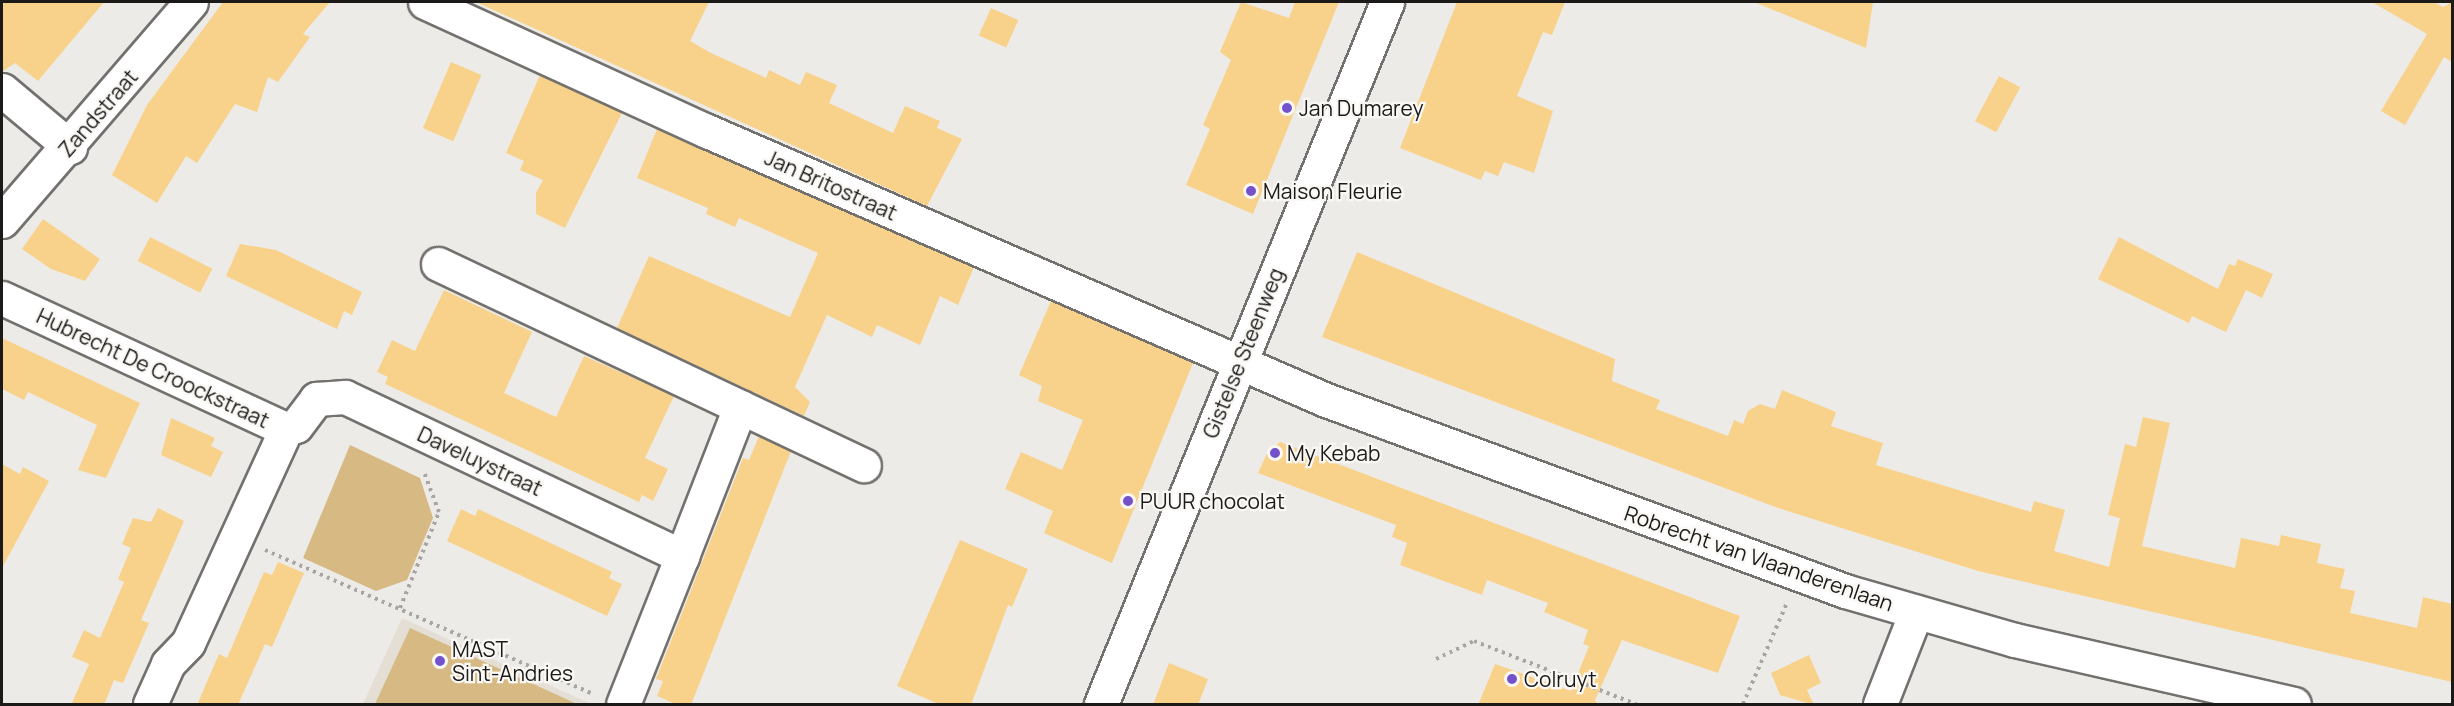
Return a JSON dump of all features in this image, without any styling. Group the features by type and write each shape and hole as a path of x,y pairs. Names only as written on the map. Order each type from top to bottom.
{"street":[{"name":"Zandstraat","path":"2,221 70,147 191,2"},
{"name":"Jan Britostraat","path":"425,2 1239,363"},
{"name":"Gistelse Steenweg","path":"1101,705 1387,2"},
{"path":"2,90 70,147"},
{"path":"438,264 864,465"},
{"name":"Hubrecht De Croockstraat","path":"2,298 286,429 234,537 188,644 168,664 150,705"},
{"name":"Robrecht van Vlaanderenlaan","path":"1239,363 1799,575 1916,612 2294,705"},
{"name":"Daveluystraat","path":"286,429 296,426 316,399 345,398 682,556"},
{"path":"614,702 682,556 740,407"},
{"path":"1880,705 1916,612"}],"path":[{"path":"400,608 440,512 426,473 415,468"},
{"path":"234,537 614,702"},
{"path":"1743,705 1799,575"},
{"path":"1436,659 1474,641 1636,705"}],"shaded area":[{"path":"350,445 420,478 433,518 407,580 376,591 303,558"},
{"name":"MAST Sint-Andries","path":"402,618 591,704 363,704"},
{"name":"MAST Sint-Andries","path":"410,628 577,704 375,704"}],"building":[{"path":"2,2 104,2 38,81 15,63 2,72"},
{"path":"223,2 330,2 303,34 310,37 278,82 268,77 257,112 235,104 197,163 186,156 157,203 112,175 147,105"},
{"path":"476,2 709,2 690,41 711,53 766,78 769,70 800,85 806,72 837,85 829,103 893,133 905,106 940,121 937,128 962,139 927,206"},
{"path":"1241,2 1289,18 1295,2 1339,2 1253,214 1186,185 1210,129 1203,125 1231,60 1220,52"},
{"path":"1457,2 1565,2 1552,35 1543,32 1517,96 1553,111 1534,173 1504,162 1498,176 1485,171 1481,180 1400,148"},
{"path":"1754,2 1873,2 1866,48"},
{"path":"2372,2 2434,2 2443,7 2452,2 2452,62 2444,57 2405,125 2381,111 2427,34"},
{"path":"991,8 1018,20 1006,48 979,35"},
{"path":"451,62 481,75 453,141 423,128"},
{"path":"540,75 622,113 565,228 536,214 536,193 543,180 520,170 524,161 506,153"},
{"path":"1999,76 2020,87 1996,132 1975,121"},
{"path":"657,129 974,267 958,305 940,296 920,345 877,325 872,337 827,315 795,387 810,402 804,416 617,328 649,256 790,317 818,253 739,218 735,227 706,214 708,208 637,178"},
{"path":"43,219 100,259 85,281 51,269 22,249"},
{"path":"150,237 212,269 200,293 138,261"},
{"path":"2119,237 2218,289 2229,264 2235,266 2238,259 2273,274 2262,298 2246,290 2226,332 2192,316 2189,323 2098,279"},
{"path":"240,244 276,250 362,292 352,315 344,311 337,329 226,276"},
{"path":"1357,252 1615,359 1612,381 1660,400 1656,409 1728,436 1734,420 1743,424 1748,411 1760,404 1775,409 1782,390 1836,412 1831,426 1883,443 1876,465 2031,512 2034,501 2065,510 2054,551 2109,567 2120,518 2108,515 2125,444 2136,447 2143,417 2170,423 2142,546 2235,568 2241,538 2279,546 2281,535 2321,544 2317,563 2345,569 2340,588 2355,591 2350,613 2417,628 2423,597 2452,604 2452,682 1978,571 1778,508 1322,337"},
{"path":"444,290 532,332 504,393 556,417 584,356 674,396 645,458 668,469 653,501 642,495 639,502 385,384 388,377 377,372 392,340 415,351"},
{"path":"1051,301 1193,363 1112,563 1044,533 1053,511 1005,489 1021,452 1062,470 1083,420 1038,401 1042,386 1019,375"},
{"path":"2,338 140,403 106,478 78,470 97,425 28,392 24,400 2,389"},
{"path":"171,418 215,438 211,446 223,452 211,477 161,455"},
{"path":"759,436 791,451 691,705 678,705 657,696 663,681 656,679 743,458 749,460"},
{"path":"1280,442 1740,616 1718,673 1622,640 1595,700 1598,705 1478,705 1495,664 1571,691 1589,646 1583,644 1588,630 1544,612 1548,603 1487,580 1482,595 1400,565 1407,543 1392,537 1396,525 1258,473 1268,451"},
{"path":"2,464 20,474 23,467 49,481 2,568"},
{"path":"158,508 184,521 141,620 149,623 123,683 114,680 104,705 71,705 89,664 72,657 84,630 100,638 124,582 118,579 131,548 122,544 133,518 151,522"},
{"path":"461,509 475,516 478,509 612,572 609,578 622,584 607,616 447,541"},
{"path":"960,540 1028,569 1012,607 1008,605 971,705 941,705 897,686"},
{"path":"278,562 304,573 272,647 265,644 238,705 197,705 219,654 227,658 264,572 272,575"},
{"path":"1809,655 1821,683 1807,690 1814,705 1780,695 1771,673"},
{"path":"1169,663 1208,679 1198,705 1153,705"}],"place":[{"name":"Jan Dumarey","path":"1287,108"},
{"name":"Maison Fleurie","path":"1251,191"},
{"name":"My Kebab","path":"1275,453"},
{"name":"PUUR chocolat","path":"1128,501"},
{"name":"MAST Sint-Andries","path":"440,661"},
{"name":"Colruyt","path":"1512,679"}]}
